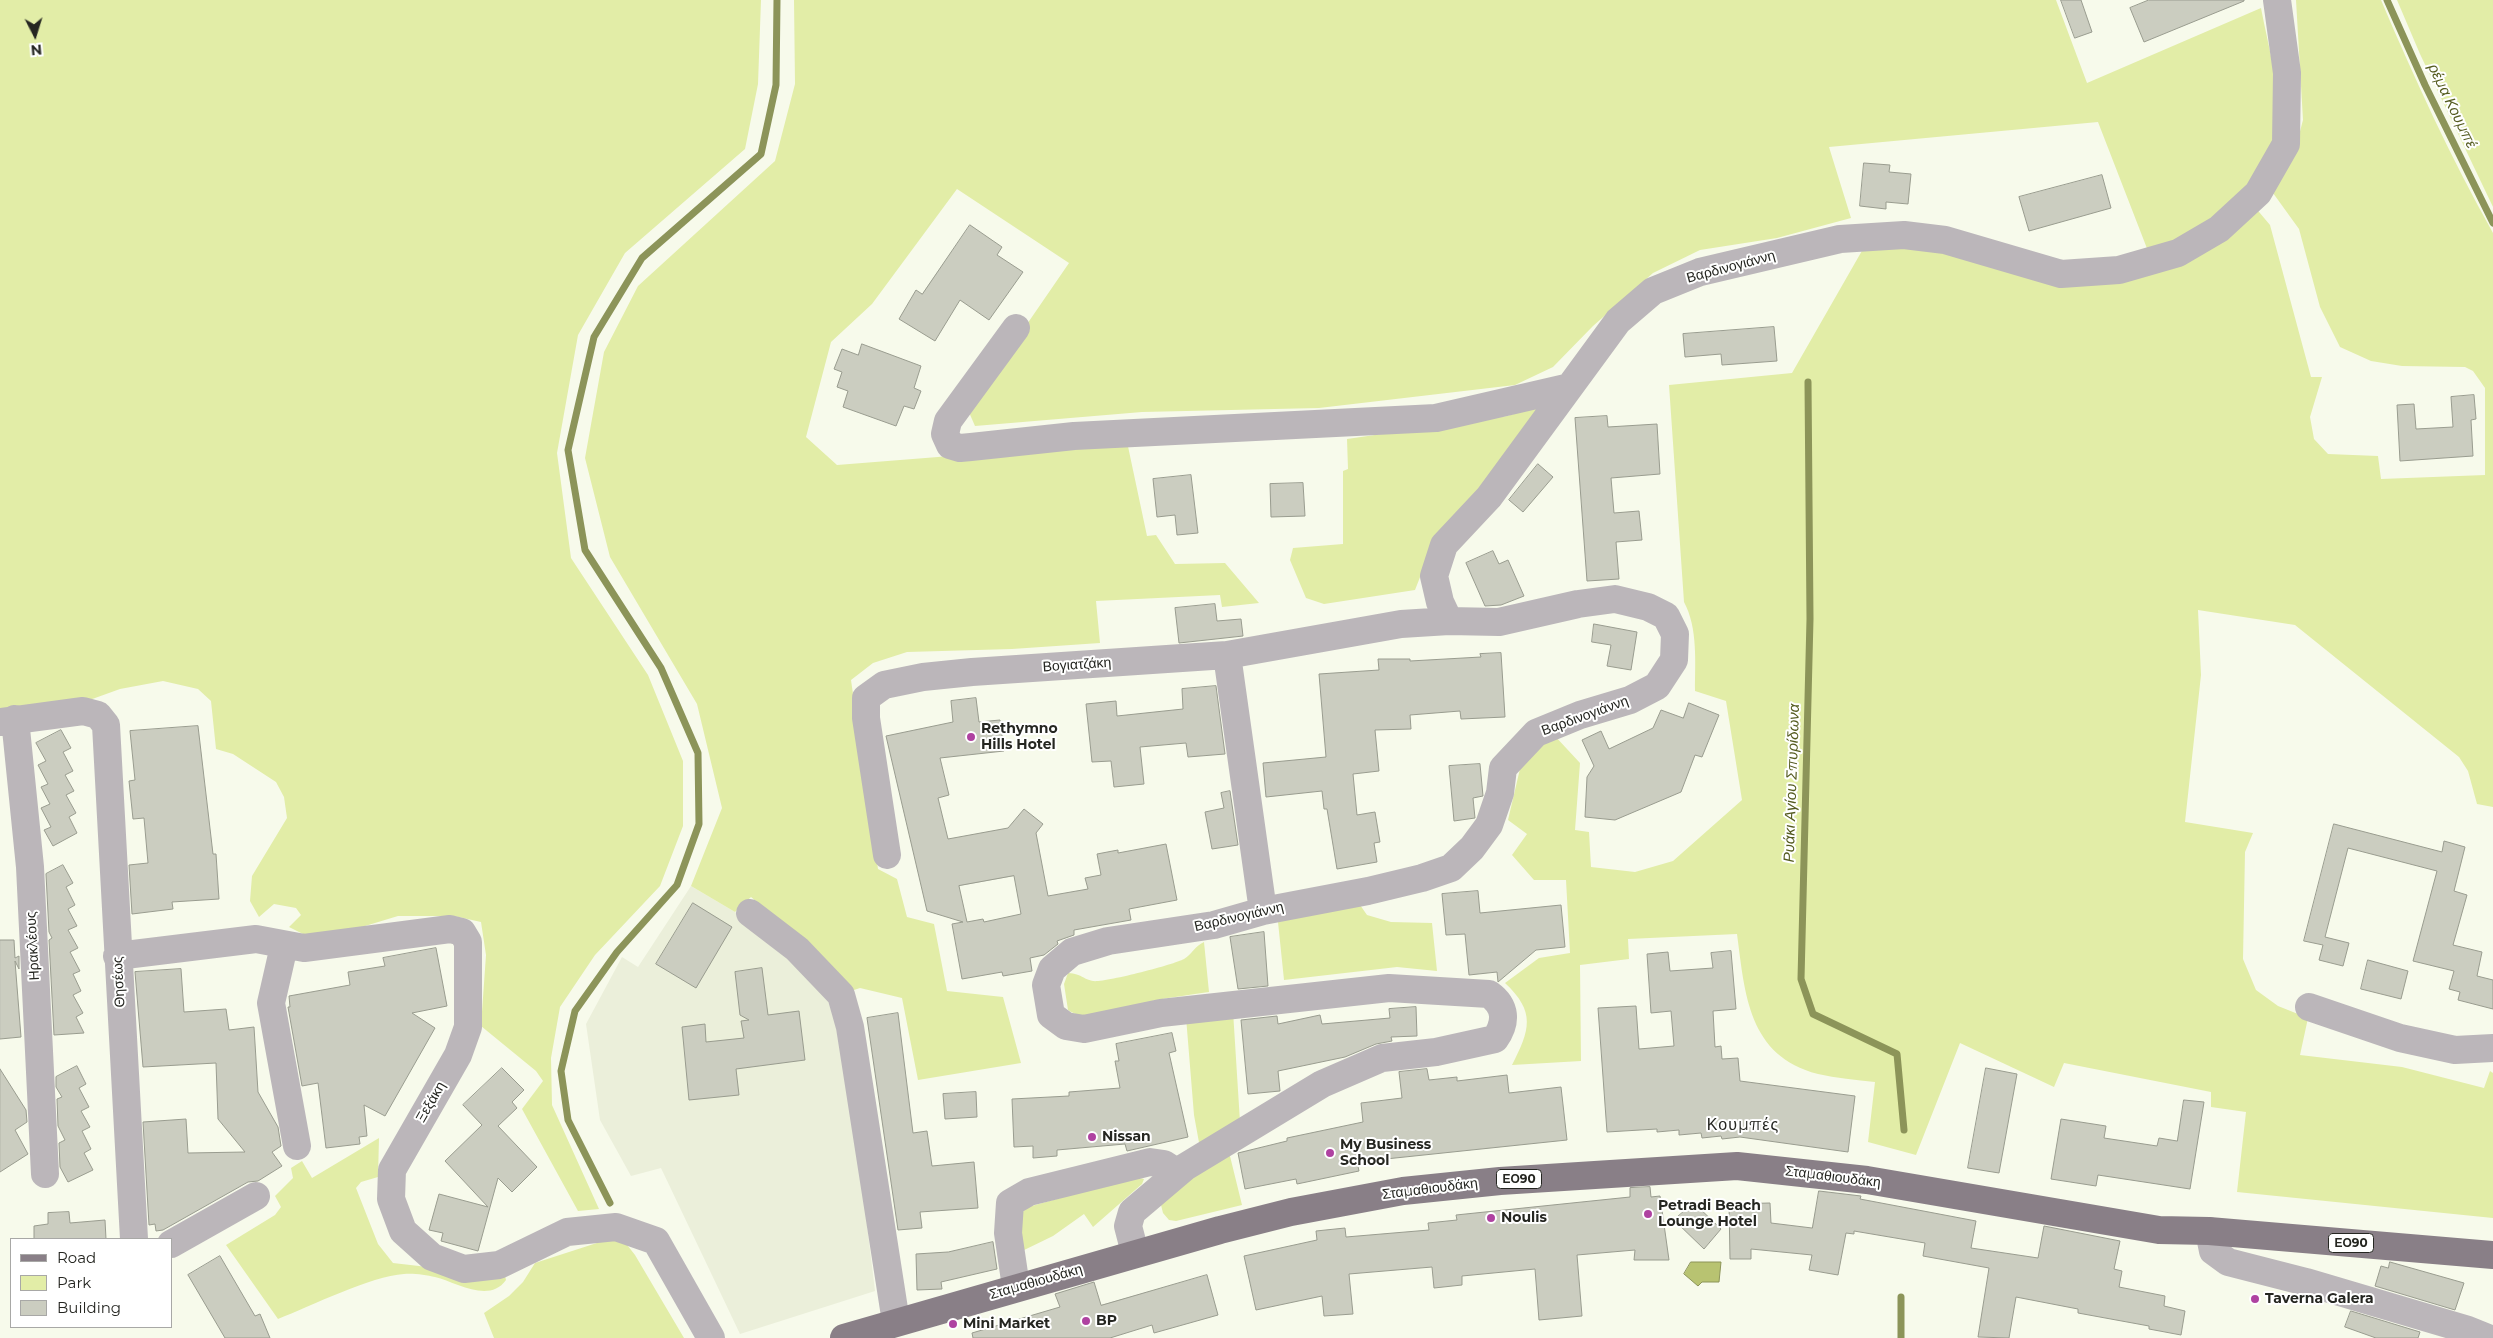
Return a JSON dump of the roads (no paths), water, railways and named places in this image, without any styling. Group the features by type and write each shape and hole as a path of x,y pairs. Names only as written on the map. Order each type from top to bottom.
{"main road":[{"name":"Σταμαθιουδάκη","path":"844,1338 1135,1253 1291,1212 1403,1191 1500,1181 1737,1166 1868,1180 2160,1230 2209,1231"},
{"name":"ΕΟ90","path":"2209,1231 2493,1256"}],"street":[{"name":"Βαρδινογιάννη","path":"1135,1253 1128,1226 1132,1212 1178,1172 1322,1084 1382,1058 1436,1052 1495,1039 1500,1032 1503,1022 1502,1010 1499,1001 1489,994 1388,988 1161,1013 1084,1029 1066,1026 1051,1015 1046,985 1052,969 1072,952 1108,941 1214,925 1263,911 1368,891 1451,868 1472,848 1490,825 1500,792 1503,768 1536,733 1580,715 1637,696 1657,686 1674,660 1675,634 1666,616 1648,606 1615,598 1578,604 1499,622 1449,621 1440,602 1434,576 1444,545 1488,497 1566,388 1618,321 1653,292 1700,272 1840,239 1904,235 1945,240 2061,274 2119,270 2178,253 2220,229 2258,193 2286,144 2287,73 2277,0"},
{"path":"1016,328 948,421 945,434 950,445 965,448 1074,436 1436,418 1566,388"},
{"name":"Βογιατζάκη","path":"887,855 866,718 866,698 884,686 923,677 972,672 1227,655 1401,624 1449,621"},
{"path":"1227,655 1263,911"},
{"name":"Θησέως","path":"8,720 83,711 98,715 106,724 117,956 134,1238"},
{"name":"Ηρακλέους","path":"8,720 30,867 44,1174"},
{"path":"750,914 796,949 841,995 850,1027 896,1322"},
{"name":"Ξεξάκη","path":"117,956 256,939 284,946 304,948 450,929 462,932 468,942 468,1028 458,1055 392,1170 391,1199 403,1231 432,1258 464,1269 498,1265 567,1232 616,1227 656,1241 711,1338"},
{"path":"284,946 271,1003 297,1146"},
{"path":"2309,1006 2400,1038 2455,1050 2493,1048"},
{"path":"1016,1287 1008,1234 1010,1203 1029,1192 1150,1162 1164,1164 1178,1172"},
{"path":"172,1243 256,1196"},
{"path":"2209,1231 2212,1250 2228,1262 2306,1282 2468,1330 2488,1338"}],"waterway":[{"path":"610,1203 568,1120 561,1071 575,1011 617,952 677,885 699,824 698,753 661,668 585,550 568,450 594,337 642,258 761,154 776,85 777,0"},
{"name":"ρέμα Κουμπέ","path":"2387,0 2425,85 2493,223"},
{"name":"Ρυάκι Αγίου Σπυρίδωνα","path":"1808,382 1810,619 1801,979 1813,1014 1897,1054 1904,1130"},
{"path":"1901,1297 1901,1338"}],"place":[{"name":"Rethymno Hills Hotel","path":"971,737"},
{"name":"Nissan","path":"1092,1137"},
{"name":"My Business School","path":"1330,1153"},
{"name":"Petradi Beach Lounge Hotel","path":"1648,1214"},
{"name":"Noulis","path":"1491,1218"},
{"name":"Taverna Galera","path":"2255,1299"},
{"name":"BP","path":"1086,1321"},
{"name":"Mini Market","path":"953,1324"}],"district":[{"name":"Κουμπές","path":"1743,1125"}]}
